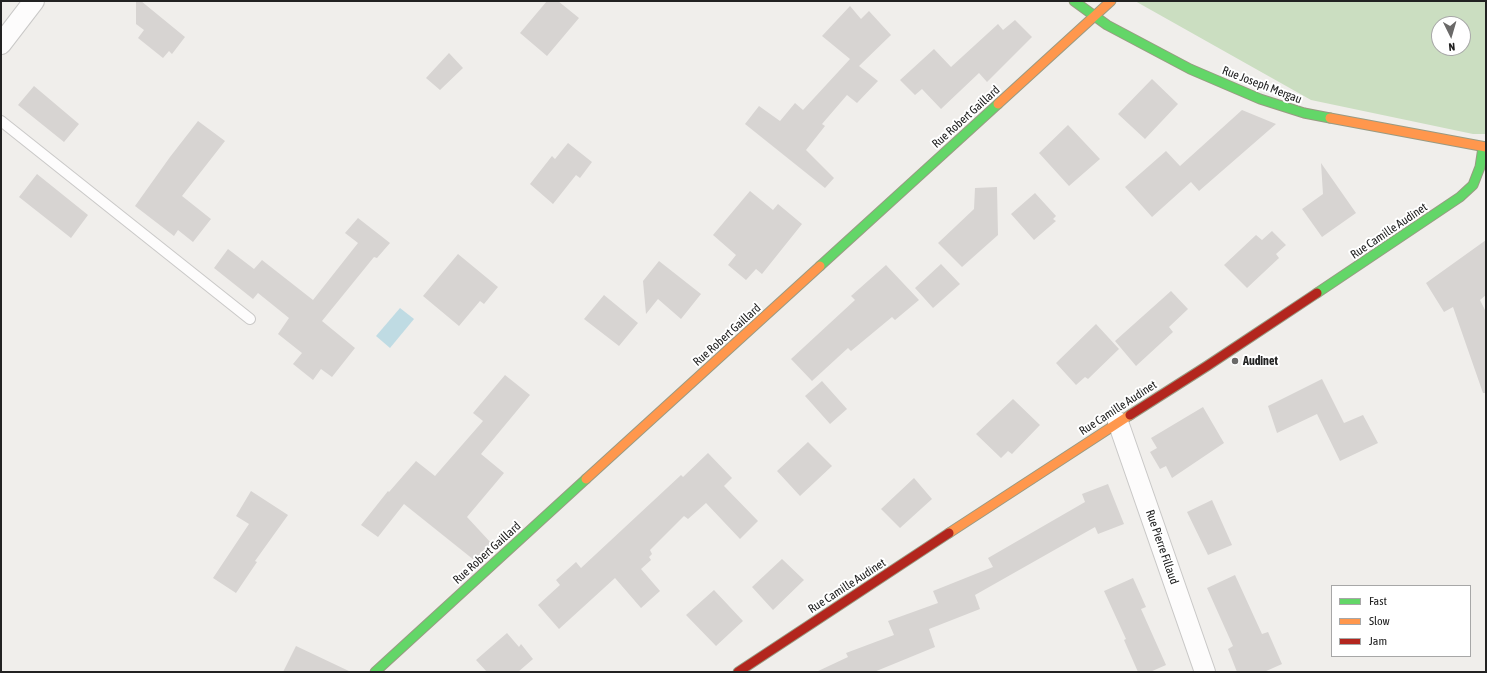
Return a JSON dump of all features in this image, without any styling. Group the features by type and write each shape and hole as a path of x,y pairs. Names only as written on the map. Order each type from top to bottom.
{"street":[{"path":"1,44 34,1"},
{"name":"Rue Joseph Mergau","path":"1074,1 1118,31 1190,69 1260,99 1304,113 1484,147"},
{"name":"Rue Robert Gaillard","path":"375,672 1111,1"},
{"name":"Rue Camille Audinet","path":"738,672 1118,422 1207,366 1460,197 1472,185 1480,167 1484,147"},
{"name":"Rue Pierre Fillaud","path":"1118,422 1205,672"}],"lane":[{"path":"1,121 250,319"}],"green space":[{"path":"1135,1 1486,1 1486,134 1473,134 1311,100"}],"water":[{"path":"400,308 414,319 390,348 376,336"}],"building":[{"path":"136,1 141,1 185,37 172,54 169,51 163,58 138,38 144,30 136,24"},
{"path":"547,1 558,1 579,18 547,56 520,33"},
{"path":"850,6 861,19 869,11 891,35 859,66 878,81 857,103 847,95 822,124 825,126 806,150 834,178 825,188 745,124 759,106 780,121 795,103 803,110 850,59 822,36"},
{"path":"1015,20 1032,37 987,82 979,73 941,109 922,89 915,95 900,80 934,49 951,67 998,24 1003,30"},
{"path":"449,53 463,68 440,90 426,78"},
{"path":"1152,79 1178,104 1145,139 1118,114"},
{"path":"34,86 79,124 64,142 18,105"},
{"path":"1242,110 1276,124 1199,191 1191,182 1152,217 1125,187 1166,151 1180,166"},
{"path":"198,121 225,141 182,196 211,219 193,242 178,230 174,236 135,206"},
{"path":"1068,125 1100,159 1069,186 1039,153"},
{"path":"568,143 592,162 580,178 576,175 553,204 530,184 552,156 555,159"},
{"path":"1321,163 1356,213 1322,237 1302,209 1323,194"},
{"path":"37,174 88,215 71,238 19,197"},
{"path":"997,187 998,235 962,267 938,243 974,209 975,188"},
{"path":"750,191 773,210 778,204 802,224 762,274 756,269 746,280 728,265 736,255 713,235"},
{"path":"1035,193 1056,216 1053,219 1056,221 1034,240 1011,214"},
{"path":"358,218 390,243 377,258 374,257 322,321 355,348 332,377 321,369 313,380 293,364 302,353 278,334 289,318 258,293 253,299 214,268 228,249 254,269 262,260 313,300 358,243 345,233"},
{"path":"1272,231 1286,245 1276,254 1279,258 1247,288 1224,265 1256,235 1262,240"},
{"path":"1486,240 1486,295 1480,300 1486,312 1486,393 1483,393 1453,307 1444,312 1426,283"},
{"path":"458,254 498,287 484,304 480,301 459,326 423,296"},
{"path":"659,261 701,294 681,319 658,299 646,314 643,281"},
{"path":"941,264 960,284 933,308 915,288"},
{"path":"886,265 919,300 895,320 892,317 851,351 848,348 812,381 791,359 855,300 851,296"},
{"path":"1171,291 1188,309 1169,327 1173,332 1136,366 1115,341"},
{"path":"604,295 638,323 619,346 584,319"},
{"path":"1096,324 1119,349 1088,379 1085,377 1076,385 1056,363"},
{"path":"505,375 530,395 481,454 504,473 467,517 492,544 474,560 404,504 378,537 361,525 388,491 389,492 416,461 435,476 483,421 473,413"},
{"path":"1322,379 1344,423 1363,415 1378,443 1340,461 1317,414 1277,433 1268,406"},
{"path":"822,381 847,409 830,424 805,396"},
{"path":"1013,399 1040,425 1012,454 1008,451 1001,458 976,434"},
{"path":"1203,407 1224,443 1172,478 1166,466 1160,469 1150,452 1157,448 1151,438"},
{"path":"808,442 832,466 800,496 777,471"},
{"path":"708,453 732,478 724,486 758,521 740,539 706,503 688,519 684,516 650,550 652,554 649,557 651,560 641,569 660,591 641,608 615,578 559,629 538,605 560,585 556,580 576,562 581,568 681,475 683,477"},
{"path":"914,478 932,499 900,528 881,509"},
{"path":"1108,484 1124,524 1098,534 1095,527 975,595 980,609 929,629 935,647 874,672 816,672 848,657 846,653 894,635 888,621 938,603 933,591 993,567 988,558 1085,502 1082,494"},
{"path":"251,491 288,515 255,561 257,562 236,593 213,578 249,524 236,516"},
{"path":"1212,500 1232,545 1208,555 1187,512"},
{"path":"782,559 804,580 773,610 752,587"},
{"path":"1235,575 1262,634 1268,632 1282,664 1264,672 1237,672 1228,649 1233,646 1207,588"},
{"path":"1133,578 1146,607 1141,609 1166,665 1150,672 1138,672 1124,640 1126,639 1104,591"},
{"path":"714,590 743,621 716,646 686,615"},
{"path":"507,633 519,647 521,644 533,659 518,672 487,672 476,660"},
{"path":"296,646 351,672 283,672"}],"traffic: fast":[{"path":"1074,1 1107,25 1190,69 1260,99 1304,113 1330,118"},
{"path":"820,266 998,104"},
{"path":"1317,293 1460,197 1473,185 1480,167 1483,147"},
{"path":"375,672 586,479"}],"traffic: slow":[{"path":"998,104 1111,1"},
{"path":"1330,118 1486,147"},
{"path":"586,479 820,266"},
{"path":"949,533 1130,415"}],"traffic: jam":[{"path":"1130,415 1317,293"},
{"path":"738,672 949,533"}],"place":[{"name":"Audinet","path":"1235,361"}]}
